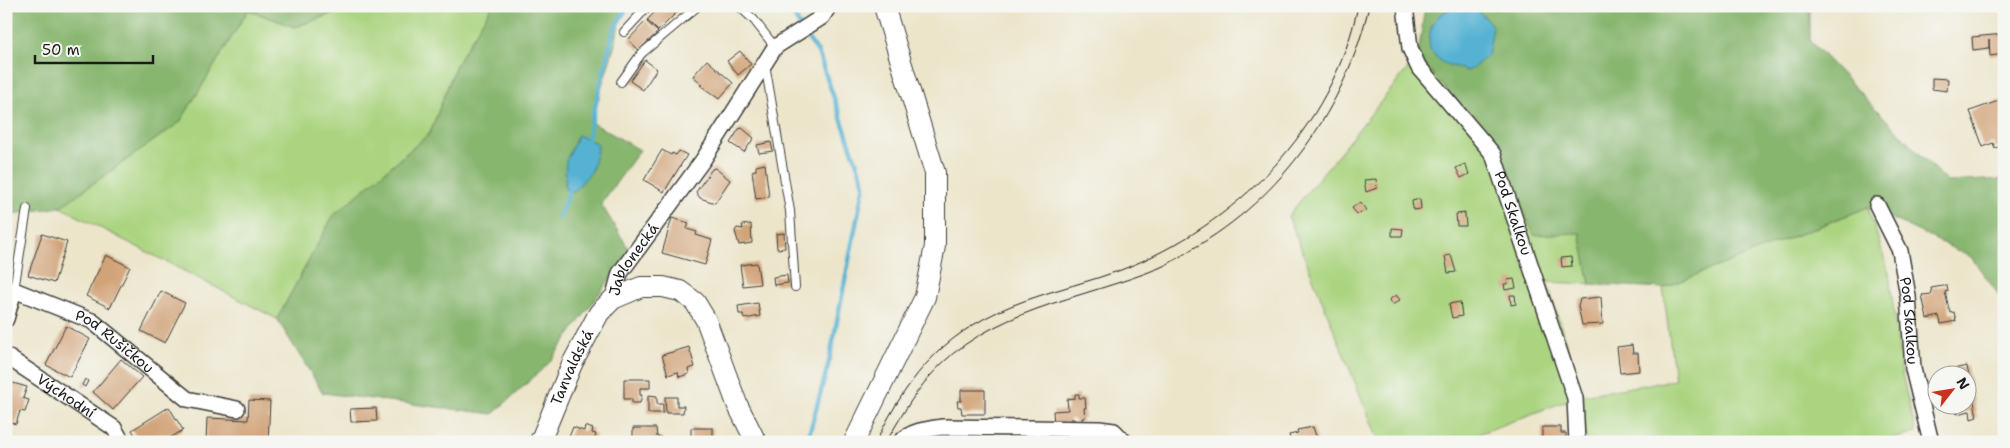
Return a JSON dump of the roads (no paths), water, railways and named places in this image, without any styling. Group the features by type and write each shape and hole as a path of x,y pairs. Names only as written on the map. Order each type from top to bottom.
{"main road":[{"path":"854,442 924,297 935,246 935,173 884,6"},
{"name":"Jablonecká","path":"613,299 641,286 680,291 694,302 706,320 736,404 756,442"},
{"name":"Tanvaldská","path":"540,442 580,348 599,313 613,299"}],"street":[{"name":"Jablonecká","path":"613,299 620,273 703,160 775,47 822,17 829,6"},
{"name":"Pod Skalkou","path":"1406,6 1410,48 1418,66 1493,154 1575,398 1576,442"},
{"name":"Pod Skalkou","path":"1877,205 1900,251 1908,296 1913,369 1931,442"},
{"path":"6,319 14,290"},
{"name":"Pod Rušičkou","path":"14,290 92,321 187,399 237,409"},
{"name":"Východní","path":"6,356 114,428 122,442"},
{"path":"901,442 904,438 924,430 942,427 1099,429 1114,431 1125,442"}],"lane":[{"path":"624,32 648,6"},
{"path":"621,82 641,54 698,6"},
{"path":"739,6 754,20 775,47"},
{"path":"765,62 790,211 794,288"},
{"path":"14,290 27,209"}],"water":[{"path":"1471,6 1484,16 1493,27 1488,55 1467,71 1441,62 1430,50 1429,39 1433,23 1444,12"},
{"path":"578,135 598,144 592,171 573,192 565,189 566,161"}],"waterway":[{"path":"586,144 614,29 628,6"},
{"path":"788,6 800,26"},
{"path":"807,442 829,362 864,184 818,52 809,40"},
{"path":"559,218 571,186"}],"tram line":[{"path":"876,442 889,417 918,373 953,339 974,324 1024,301 1121,270 1163,251 1203,227 1240,199 1273,168 1302,132 1326,93 1345,51 1358,6"},
{"path":"886,442 912,400 930,376 953,353 979,335 1037,309 1163,266 1225,228 1254,204 1306,146 1327,114 1344,79 1358,43 1369,6"}]}
